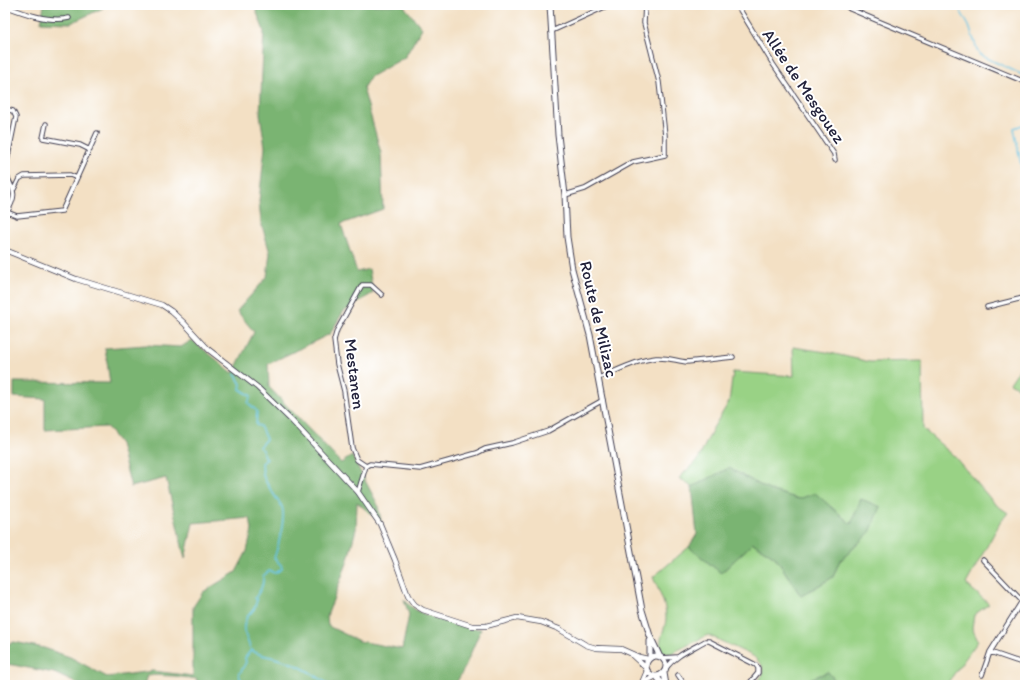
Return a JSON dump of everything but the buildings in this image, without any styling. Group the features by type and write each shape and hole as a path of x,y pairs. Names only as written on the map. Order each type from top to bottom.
{"main road":[{"name":"Route de Milizac","path":"550,5 558,135 565,196 567,237 572,269 590,335 642,610 650,636 661,658"},
{"name":"Route de Milizac","path":"649,658 651,650 650,636"},
{"path":"654,656 661,658 666,662 665,685 649,674 646,669 649,658 654,656"},
{"path":"655,677 665,670"}],"street":[{"path":"551,30 554,30 608,5"},
{"path":"565,196 585,189 633,162 665,155 664,122 659,82 644,23 645,5"},
{"name":"Allée de Mesgouez","path":"737,5 773,64 834,154 835,160"},
{"path":"845,5 850,9 1025,82"},
{"path":"5,6 47,19 63,20 69,18"},
{"path":"5,109 13,112 16,117 5,172 14,189"},
{"path":"46,124 43,138 80,145 90,150"},
{"path":"77,178 70,175 24,176 19,179 14,189 14,198 6,214 17,216 62,211 90,150 97,133"},
{"path":"5,250 76,279 162,305 184,322 209,350 257,387 292,421 358,492 380,524 396,560 408,596 411,601 419,607 472,626 486,626 517,618 536,621 559,629 586,645 596,648 616,648 640,657 649,658"},
{"name":"Mestanen","path":"366,466 357,460 352,448 344,391 337,364 334,340 337,330 362,285 371,285 382,295"},
{"path":"987,307 1023,298 1025,296"},
{"path":"598,378 632,365 656,358 672,359 681,362 733,358"},
{"path":"358,492 366,466 370,464 420,469 477,453 486,449 512,443 548,431 603,400"},
{"path":"983,560 1022,601"},
{"path":"982,675 990,652 1025,596"},
{"path":"665,670 670,663 678,657 705,641 712,642 756,665 758,668 758,673 748,685"},
{"path":"628,652 646,669 642,684"},
{"path":"990,652 1025,664"},
{"path":"661,658 678,657"},
{"path":"678,675 685,685"},
{"path":"642,684 655,677"}],"shaded area":[{"path":"589,268 594,275 586,281 581,274"}],"green space":[{"path":"44,5 104,5 103,8 71,23 41,22"},
{"path":"254,5 403,5 422,28 405,57 370,77 363,88 381,153 383,209 341,224 357,272 369,269 373,293 343,312 330,334 268,364 269,387 341,463 352,456 377,503 382,524 357,502 356,529 347,563 327,616 328,626 359,641 402,649 409,615 404,599 412,607 436,619 456,625 481,629 464,669 455,685 197,685 197,679 147,675 144,685 80,685 54,673 5,664 5,645 14,642 44,648 70,657 107,677 153,671 193,676 193,607 203,592 236,572 247,551 252,530 250,518 193,523 185,559 166,478 131,487 120,444 107,427 45,430 45,399 14,397 14,382 110,383 105,348 146,345 181,347 192,340 233,373 254,332 237,311 267,277 270,253 261,222 259,201 265,147 260,114 264,31"},
{"path":"793,347 826,352 870,362 922,361 923,429 954,456 995,504 1008,513 1001,521 966,584 989,604 974,615 972,628 978,641 946,685 839,685 828,672 810,679 814,685 763,685 758,682 763,674 762,665 753,656 708,635 670,654 662,652 660,644 666,614 664,603 653,577 689,547 721,573 753,543 775,557 801,596 833,577 839,562 870,532 861,499 851,524 815,494 799,499 769,490 729,468 692,487 679,478 699,458 713,428 729,402 733,372 794,376"},
{"path":"1022,365 1025,367 1025,379 1019,388 1010,383"},
{"path":"729,468 769,490 799,499 815,493 851,524 861,499 881,507 870,532 839,562 833,577 801,596 775,557 753,543 721,573 689,547 697,534 692,487"},
{"path":"828,672 839,685 814,685 810,679"}],"waterway":[{"path":"957,5 969,26 980,55 1025,76"},
{"path":"1025,124 1014,128 1025,186"},
{"path":"235,374 241,384 240,389 251,396 248,403 257,411 256,425 260,426 266,439 259,447 263,450 263,454 267,459 262,463 263,475 283,511 281,532 274,558 281,565 282,569 275,573 269,571 263,576 262,585 255,598 257,600 254,609 247,617 244,625 244,631 251,650"},
{"path":"251,650 258,654 298,666 329,685"},
{"path":"241,685 239,675 246,662 245,658 251,650"}]}
